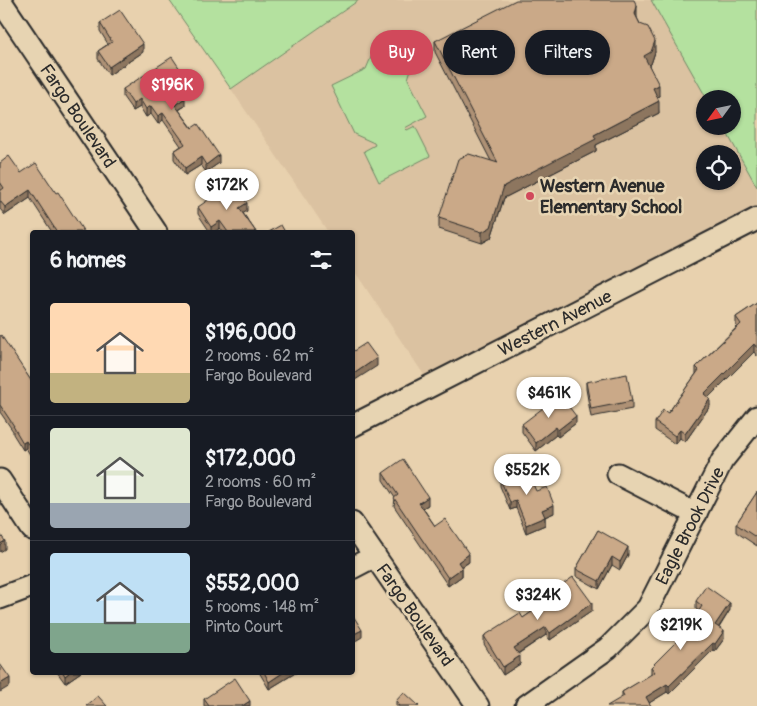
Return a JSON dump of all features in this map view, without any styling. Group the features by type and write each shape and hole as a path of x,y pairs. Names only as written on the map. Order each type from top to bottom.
{"street":[{"name":"Fargo Boulevard","path":"0,0 155,230"},
{"name":"Western Avenue","path":"355,424 757,219"},
{"name":"Eagle Brook Drive","path":"526,706 608,648 648,608 722,461 757,418"},
{"path":"618,474 696,514"},
{"path":"0,480 30,526"},
{"name":"Fargo Boulevard","path":"355,527 478,706"},
{"path":"355,566 375,556"},
{"path":"0,598 30,587"}],"shaded area":[{"name":"Western Avenue Elementary School","path":"359,0 757,0 757,210 428,381 355,272 355,230 327,230 231,89"}],"green space":[{"path":"169,0 359,0 231,89"},
{"path":"651,0 757,0 757,187 741,158 741,145 734,145 728,135 741,135 741,90 702,90"},
{"path":"370,60 370,75 409,75 408,79 427,116 405,128 407,130 415,126 430,156 379,182 364,151 375,145 374,143 354,134 331,86 366,69"}],"building":[{"path":"516,0 634,0 637,6 635,14 640,24 648,27 655,41 651,52 644,56 659,85 653,88 659,101 594,135 596,139 504,186 491,227 482,232 439,218 458,159 469,154 498,163 453,75 515,75 515,30 457,30"},
{"path":"120,10 143,44 109,67 98,51 112,42 100,23"},
{"path":"443,37 443,56 435,41"},
{"path":"172,57 182,72 172,78 185,98 175,105 192,128 198,124 219,155 206,165 201,157 185,168 174,151 185,144 163,113 158,116 151,106 146,109 140,99 133,104 123,89"},
{"path":"9,156 21,173 36,163 83,230 56,230 30,190 5,207 0,201 0,191 4,188 0,182 0,163"},
{"path":"233,183 247,203 239,208 255,230 227,230 220,221 211,227 198,207"},
{"path":"281,225 284,230 272,230"},
{"path":"757,303 757,348 754,344 704,394 710,399 685,434 680,430 675,436 655,422 663,410 668,413 699,370 696,367 741,324 736,317"},
{"path":"0,336 30,379 30,447 26,441 23,443 0,405"},
{"path":"366,343 377,358 355,373 355,350"},
{"path":"627,374 632,401 591,409 586,382"},
{"path":"560,395 576,416 558,430 556,427 536,443 522,424"},
{"path":"403,459 428,497 419,503 435,526 445,519 469,554 458,562 462,568 448,578 394,498 398,495 383,473"},
{"path":"526,468 536,491 547,487 554,505 542,510 545,517 526,525 516,500 510,502 500,479"},
{"path":"757,492 757,538 736,524"},
{"path":"598,530 628,547 620,562 612,557 599,581 576,569"},
{"path":"0,534 5,541 0,544"},
{"path":"573,577 592,603 550,633 546,627 514,648 520,656 503,667 484,636 520,613 523,618 556,595 553,591"},
{"path":"706,586 730,603 715,625 724,631 715,644 713,643 669,686 667,684 646,697 651,706 607,706 624,696 622,692 655,672 651,667 691,627 689,626 702,606 696,601"},
{"path":"355,619 362,630 355,634"},
{"path":"0,664 10,678 0,684"},
{"path":"266,675 280,675 269,682"},
{"path":"235,678 250,701 242,706 209,706 204,699"},
{"path":"404,692 419,706 398,706 400,704 396,701"},
{"path":"98,696 107,706 86,706"}],"place":[{"name":"Western Avenue Elementary School","path":"530,196"}]}
